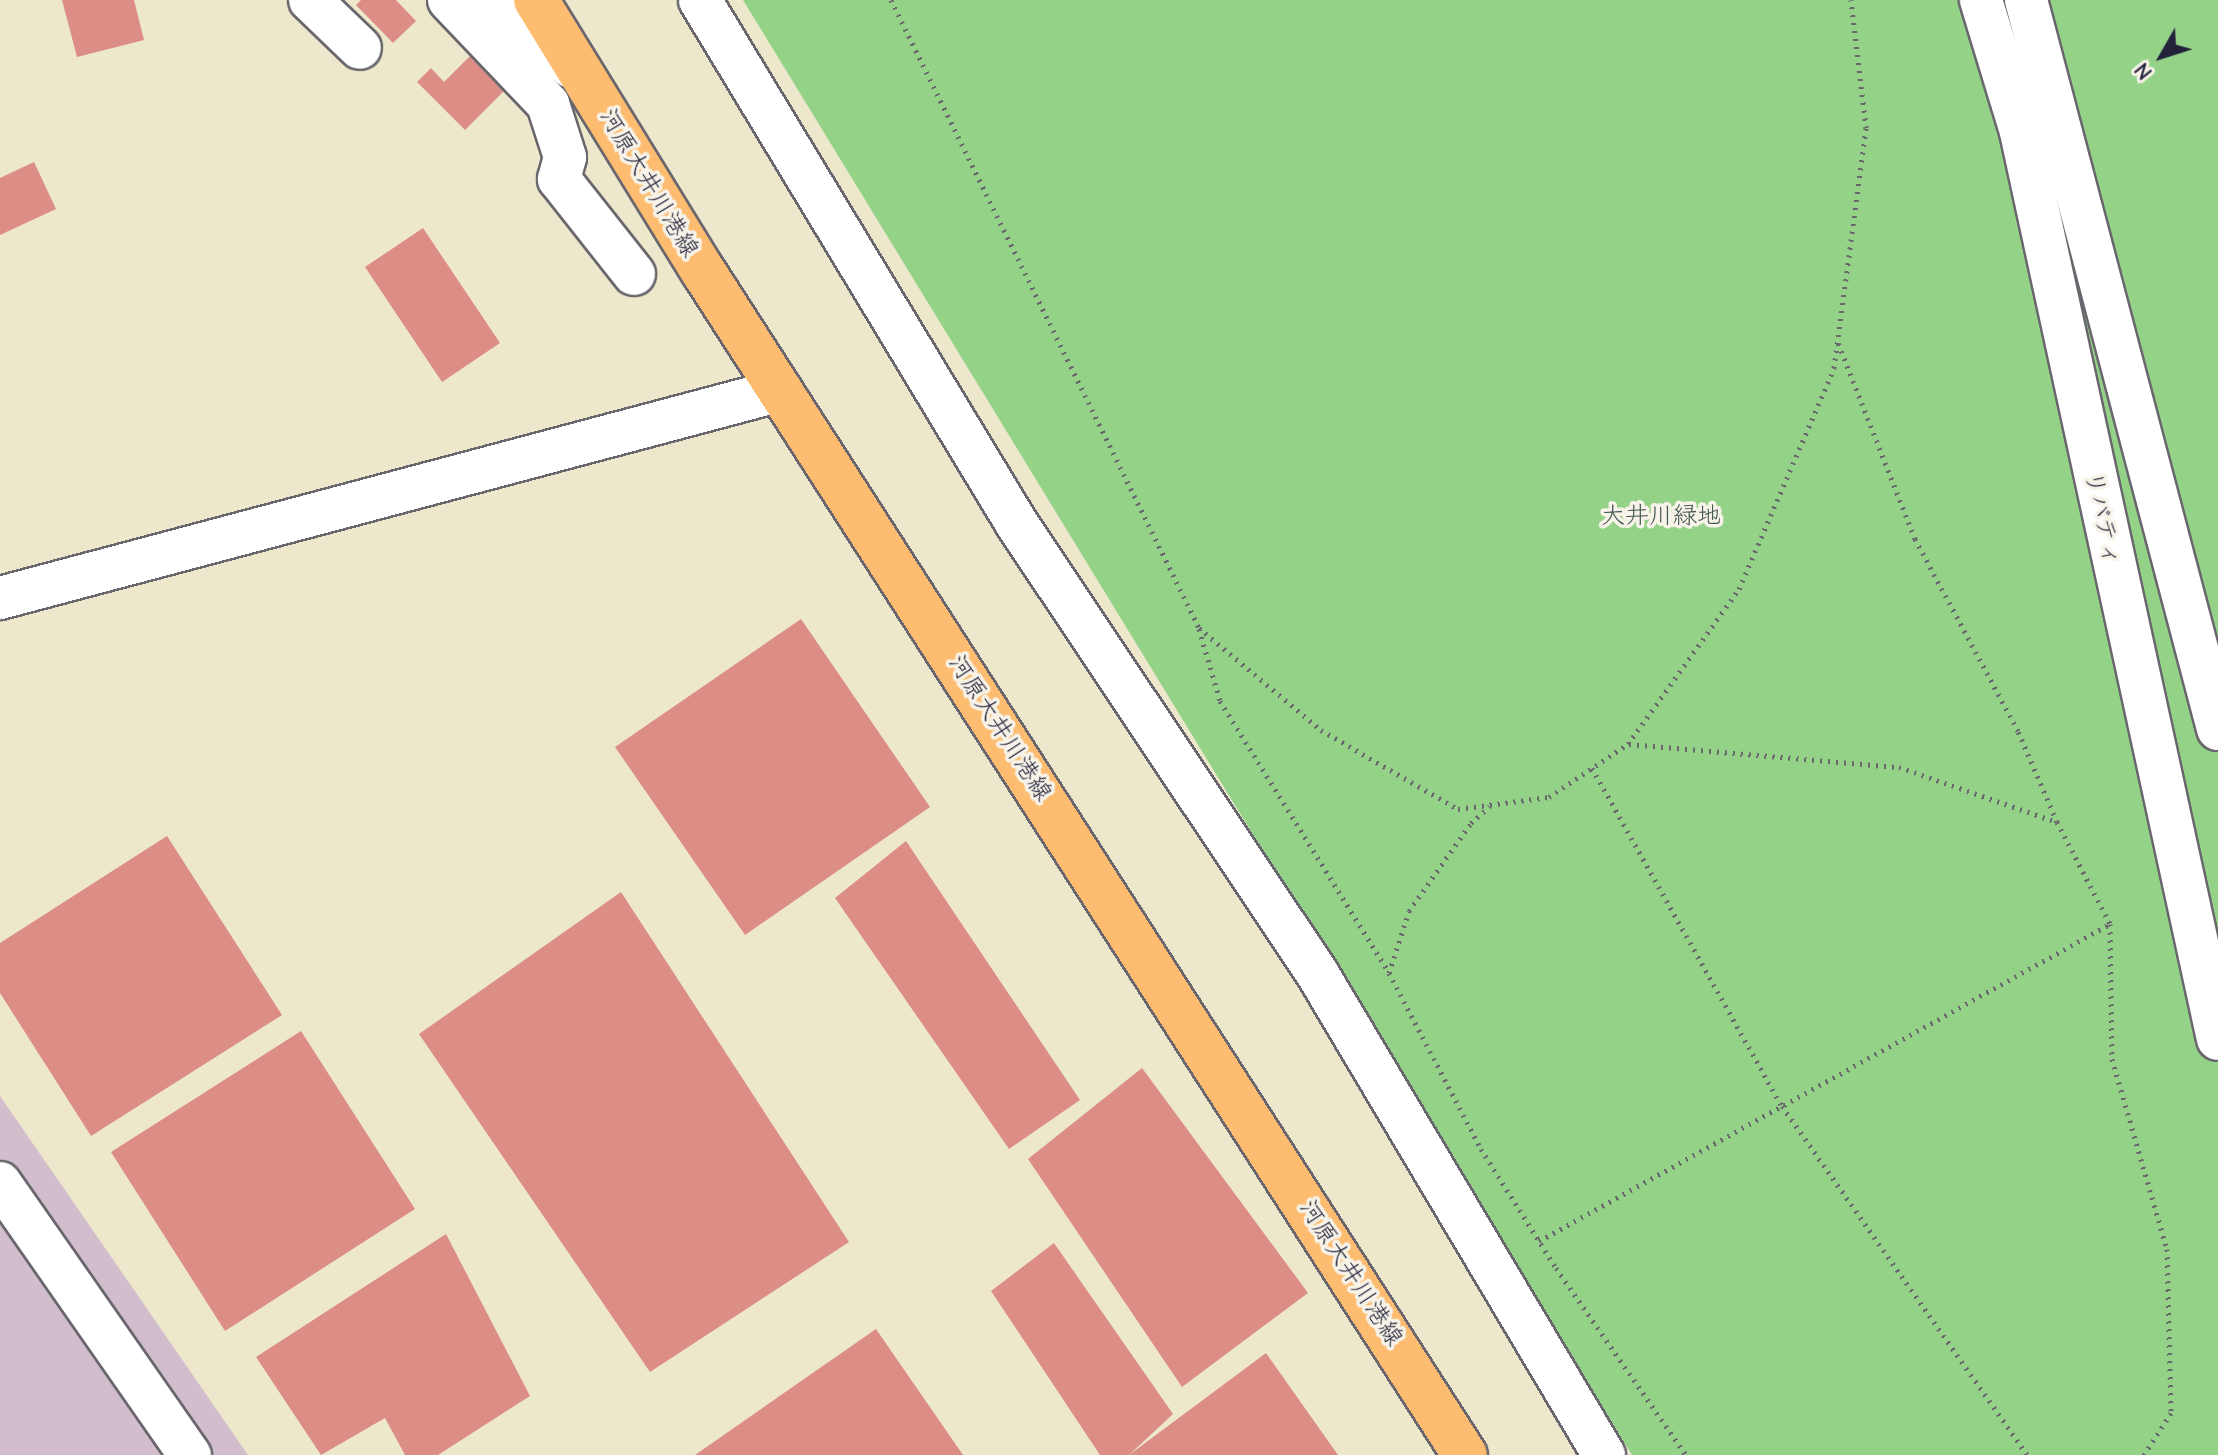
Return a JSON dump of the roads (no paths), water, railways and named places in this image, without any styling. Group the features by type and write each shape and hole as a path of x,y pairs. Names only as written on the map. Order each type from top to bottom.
{"main road":[{"name":"河原大井川港線","path":"536,0 781,390 1465,1455"}],"street":[{"path":"310,0 360,48"},
{"path":"449,0 548,104 565,157 559,179 634,274"},
{"path":"493,0 587,80"},
{"path":"700,0 1017,524 1317,973 1604,1455"},
{"name":"リバティ","path":"1981,0 2021,132 2218,1039"},
{"path":"2026,0 2218,729"},
{"path":"0,598 781,390"},
{"path":"0,1183 190,1455"}],"park label":[{"name":"大井川緑地","path":"1661,516"}]}
